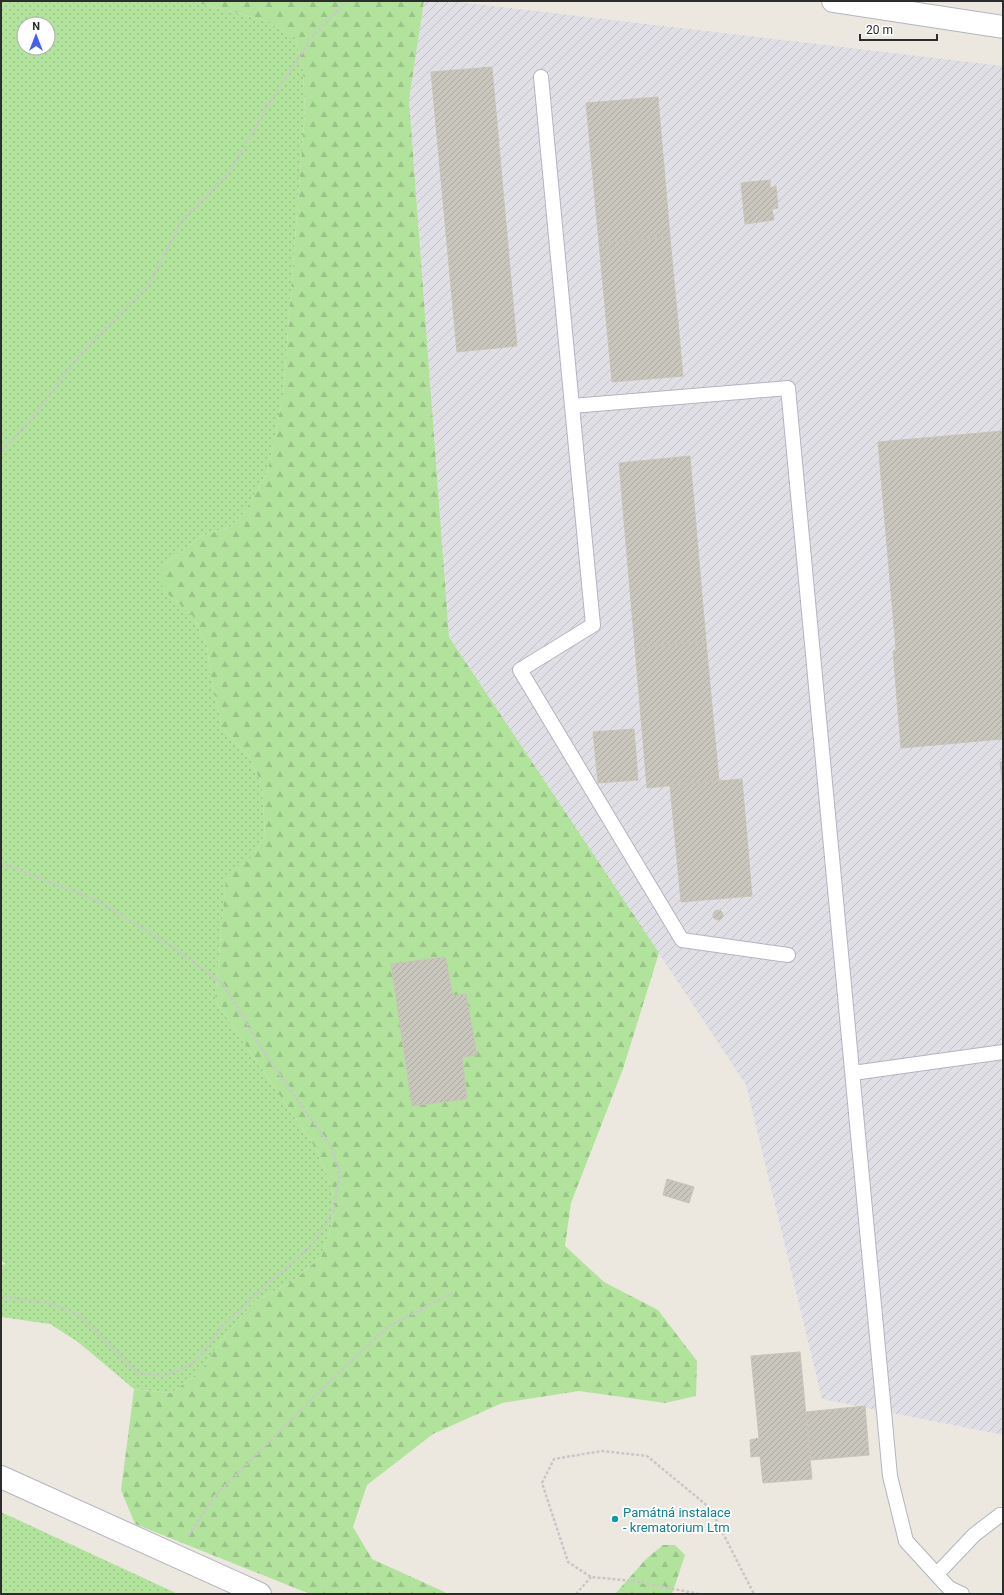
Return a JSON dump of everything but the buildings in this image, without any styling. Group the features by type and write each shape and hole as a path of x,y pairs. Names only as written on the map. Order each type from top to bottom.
{"street":[{"path":"833,1 1003,27"},
{"path":"1,1477 260,1594"}],"lane":[{"path":"541,77 593,626 520,670 682,940 788,955"},
{"path":"572,406 788,388 890,1476 906,1541 949,1588 962,1594"},
{"path":"853,1073 1003,1052"},
{"path":"937,1574 974,1535 1000,1515 1003,1516"}],"path":[{"path":"1,450 25,427 81,353 149,284 181,222 231,170 273,97 314,36 347,1"},
{"path":"1,863 98,901 164,941 223,984 268,1058 331,1148 340,1174 333,1212 311,1246 257,1292 222,1327 194,1363 163,1376 138,1373 80,1316 54,1304 1,1296"},
{"path":"176,1556 214,1497 327,1384 386,1328 452,1293"},
{"path":"699,1594 633,1581 591,1577 568,1562 542,1483 554,1459 602,1451 647,1456 710,1508 754,1594"},
{"path":"576,1594 591,1577"}],"shaded area":[{"path":"424,1 451,1 1003,66 1003,1435 822,1399 746,1085 449,637 409,100"}],"green space":[{"path":"1,1 190,1 264,20 295,37 303,70 305,110 283,395 268,471 244,513 230,527 202,536 162,566 163,590 193,616 207,646 211,678 222,727 249,757 262,784 265,835 252,857 226,878 215,1000 317,1150 334,1195 332,1223 321,1257 293,1281 254,1302 219,1343 201,1371 171,1393 134,1389 78,1342 50,1324 1,1317 1,1265 6,1264 1,1261"},
{"path":"190,1 424,1 409,100 449,637 659,953 623,1069 571,1203 565,1246 604,1282 658,1310 697,1361 696,1396 665,1403 579,1391 502,1403 433,1434 367,1485 353,1527 372,1559 449,1594 310,1594 135,1524 121,1490 134,1389 171,1393 201,1371 219,1343 254,1302 293,1281 321,1257 332,1223 334,1195 317,1150 215,1000 226,877 252,857 265,835 262,784 249,757 222,727 211,678 207,646 193,616 163,590 160,578 162,566 202,536 230,527 244,513 268,471 283,395 305,110 303,70 295,37 264,20"},
{"path":"1,1512 178,1594 1,1594"},
{"path":"663,1545 675,1545 685,1555 672,1594 615,1594 646,1559"}],"place":[{"name":"Památná instalace - krematorium Ltm","path":"615,1519"}]}
